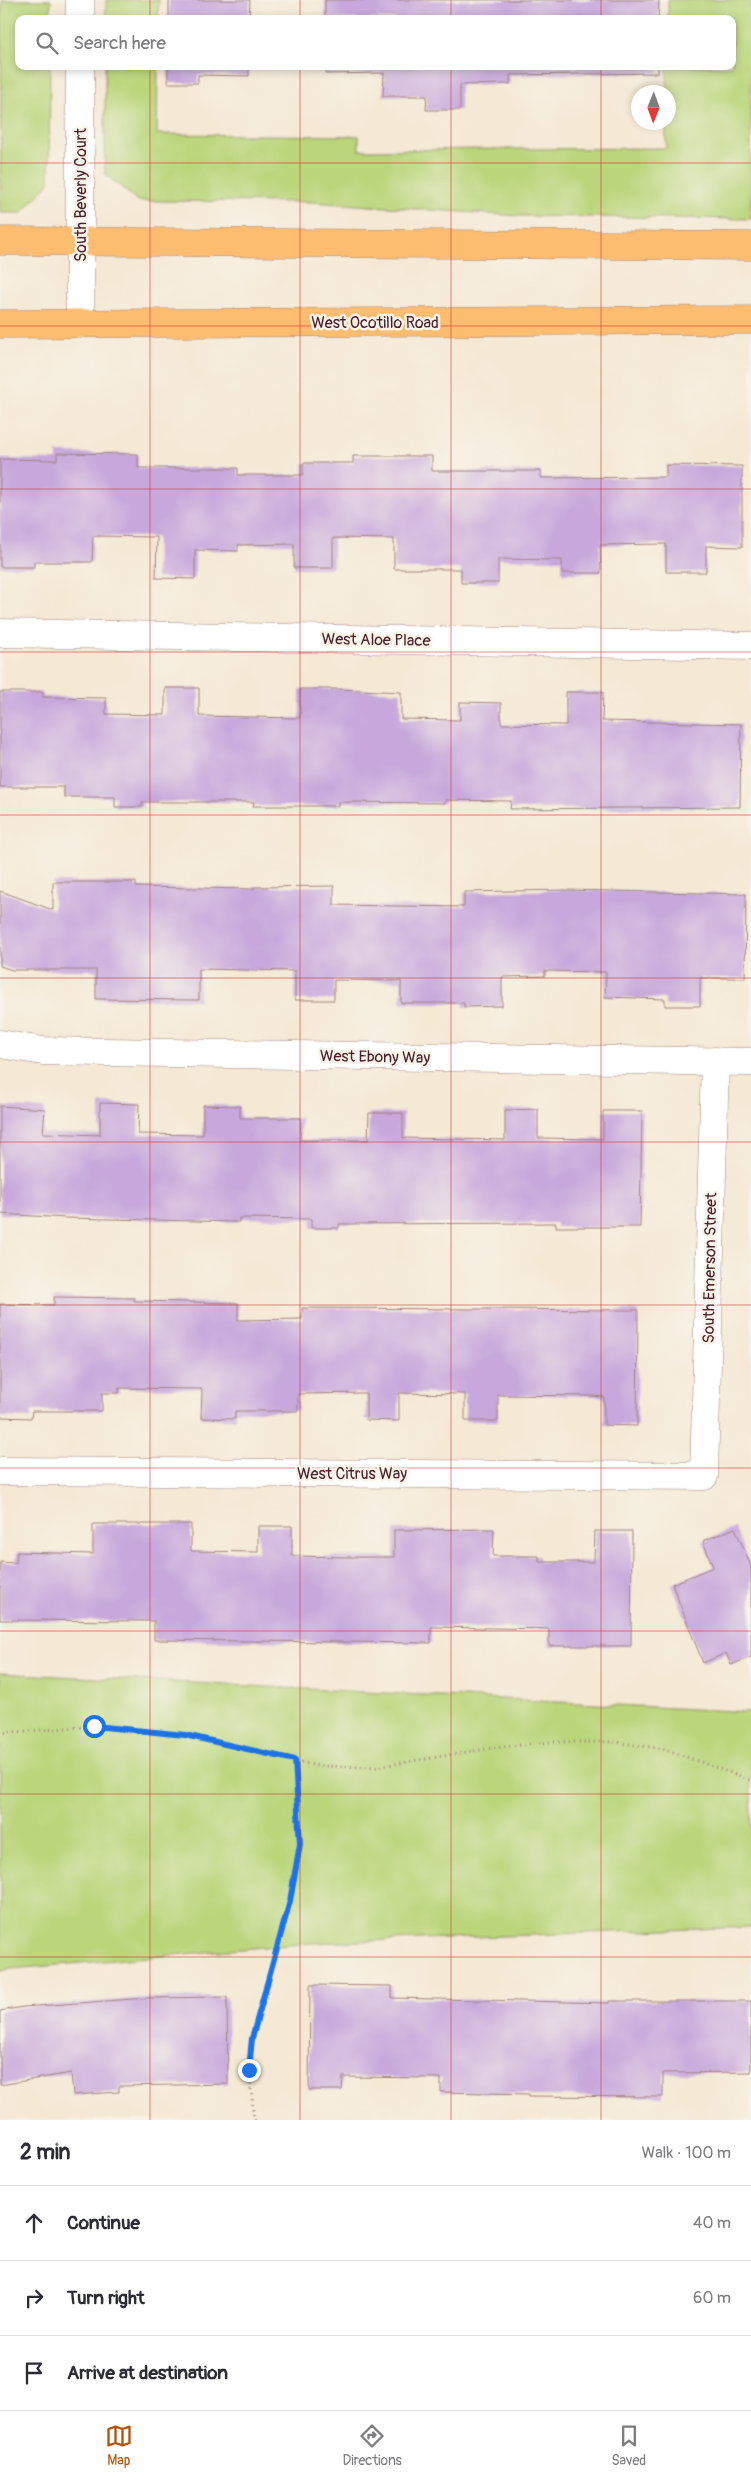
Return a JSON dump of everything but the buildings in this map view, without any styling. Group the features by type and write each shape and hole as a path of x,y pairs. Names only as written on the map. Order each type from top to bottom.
{"main road":[{"path":"0,241 751,246"},
{"name":"West Ocotillo Road","path":"0,324 751,320"}],"street":[{"path":"80,0 80,15"},
{"name":"South Beverly Court","path":"80,70 80,324"},
{"name":"West Aloe Place","path":"0,633 751,646"},
{"name":"West Ebony Way","path":"0,1044 53,1051 751,1062"},
{"name":"South Emerson Street","path":"704,1476 715,1061"},
{"name":"West Citrus Way","path":"0,1471 704,1476"}],"path":[{"path":"0,1733 94,1726 185,1735 318,1766 376,1767 492,1748 549,1742 614,1742 664,1749 751,1780"},
{"path":"254,2120 249,2070 252,2038 290,1901 300,1844 295,1760"}],"green space":[{"path":"2,0 51,0 50,15 15,15 15,70 50,70 49,183 22,213 0,213"},
{"path":"106,0 159,0 158,15 106,15"},
{"path":"668,0 751,0 751,219 521,216 311,202 138,201 105,174 105,70 158,70 157,134 359,136 359,150 666,148 666,130 676,130 676,85 667,85 667,70 736,70 736,15 668,15"},
{"path":"0,1673 751,1712 751,1927 311,1943 0,1970"}],"route":[{"path":"94,1726 185,1735 295,1760 300,1844 290,1901 252,2038 249,2070"}]}
